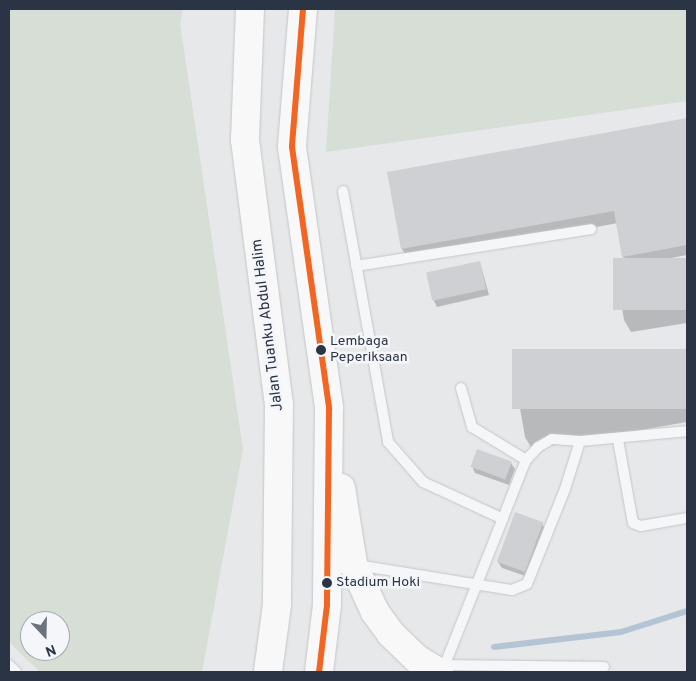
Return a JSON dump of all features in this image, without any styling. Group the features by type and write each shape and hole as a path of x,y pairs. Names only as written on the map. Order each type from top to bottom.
{"main road":[{"name":"Jalan Tuanku Abdul Halim","path":"250,9 246,140 278,404 277,605 268,672"},
{"path":"303,9 292,147 353,564 375,612 391,634 417,659 442,670"},
{"path":"319,672 327,605 329,408"}],"lane":[{"path":"343,191 388,442 423,482 502,519"},
{"path":"356,266 591,228"},
{"path":"462,388 472,427 526,460"},
{"path":"604,667 442,670 526,460 538,447 552,439 580,441 618,440 687,431"},
{"path":"618,440 633,523 641,526 687,518"},
{"path":"353,564 512,590 527,584 565,490 580,441"},
{"path":"9,665 16,672"}],"shaded area":[{"path":"9,9 183,9 180,23 243,449 202,672 40,672 29,661 70,661 70,611 20,611 20,653 9,642"},
{"path":"335,9 687,9 687,101 326,152"}],"building":[{"path":"687,118 687,245 622,257 614,211 401,249 387,172"},
{"path":"613,258 687,258 687,310 613,310"},
{"path":"480,261 486,289 432,301 426,272"},
{"path":"512,349 687,349 687,409 512,409"},
{"path":"477,449 512,462 505,480 471,467"},
{"path":"515,512 543,522 525,572 497,562"}],"waterway":[{"path":"494,647 621,632 687,611"}],"transit line":[{"path":"303,9 292,147 329,408 327,605 319,672"}],"place":[{"name":"Lembaga Peperiksaan","path":"321,350"},
{"name":"Stadium Hoki","path":"327,583"}]}
